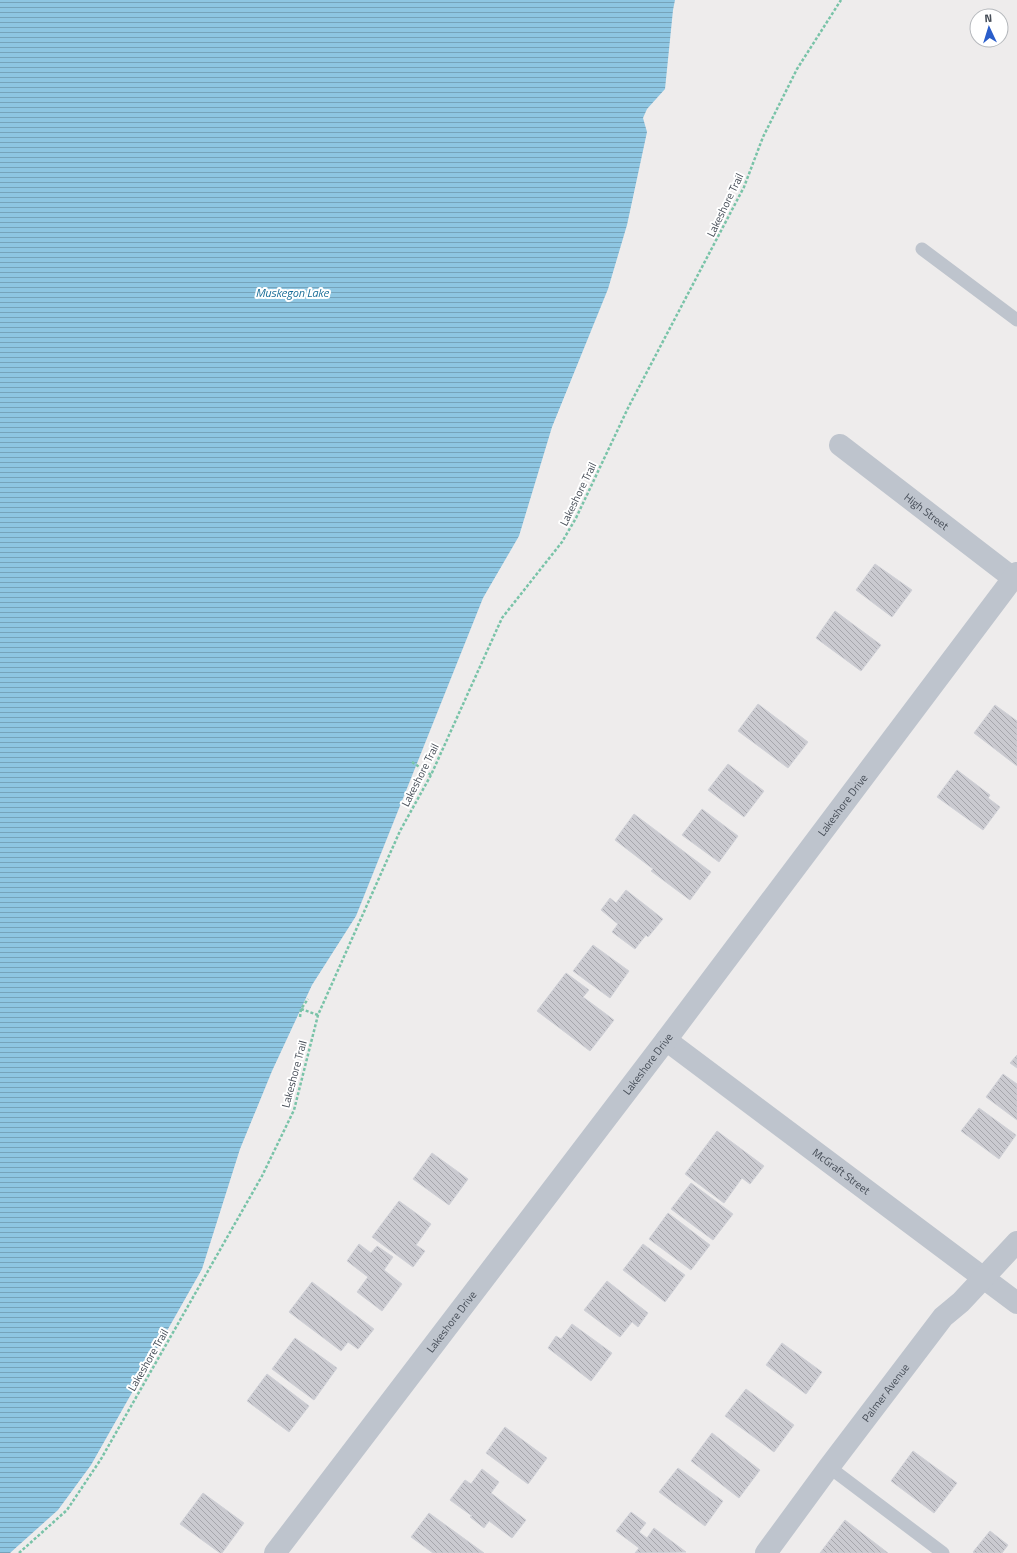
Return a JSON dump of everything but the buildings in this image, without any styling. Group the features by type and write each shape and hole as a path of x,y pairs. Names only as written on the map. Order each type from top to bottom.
{"street":[{"name":"High Street","path":"840,445 1015,576"},
{"name":"Lakeshore Drive","path":"275,1553 666,1040 1015,576"},
{"name":"McGraft Street","path":"666,1040 1017,1304"},
{"name":"Palmer Avenue","path":"766,1553 943,1317 961,1302 1017,1242"}],"lane":[{"path":"922,249 1017,320"},
{"path":"829,1467 943,1553"}],"path":[{"name":"Lakeshore Trail","path":"19,1553 67,1510 101,1459 262,1176 294,1110 318,1015 400,831 431,775 502,618 562,542 576,518 628,408 744,187 764,137 797,69 840,0"},
{"path":"412,762 431,775"},
{"path":"300,1017 301,1008 308,1000"},
{"path":"301,1008 318,1015"}],"water":[{"name":"Muskegon Lake","path":"0,0 675,0 665,89 647,109 643,118 647,132 627,225 608,289 552,427 519,536 483,598 356,916 312,985 272,1071 240,1149 202,1269 91,1465 58,1510 10,1553 0,1553"}]}
